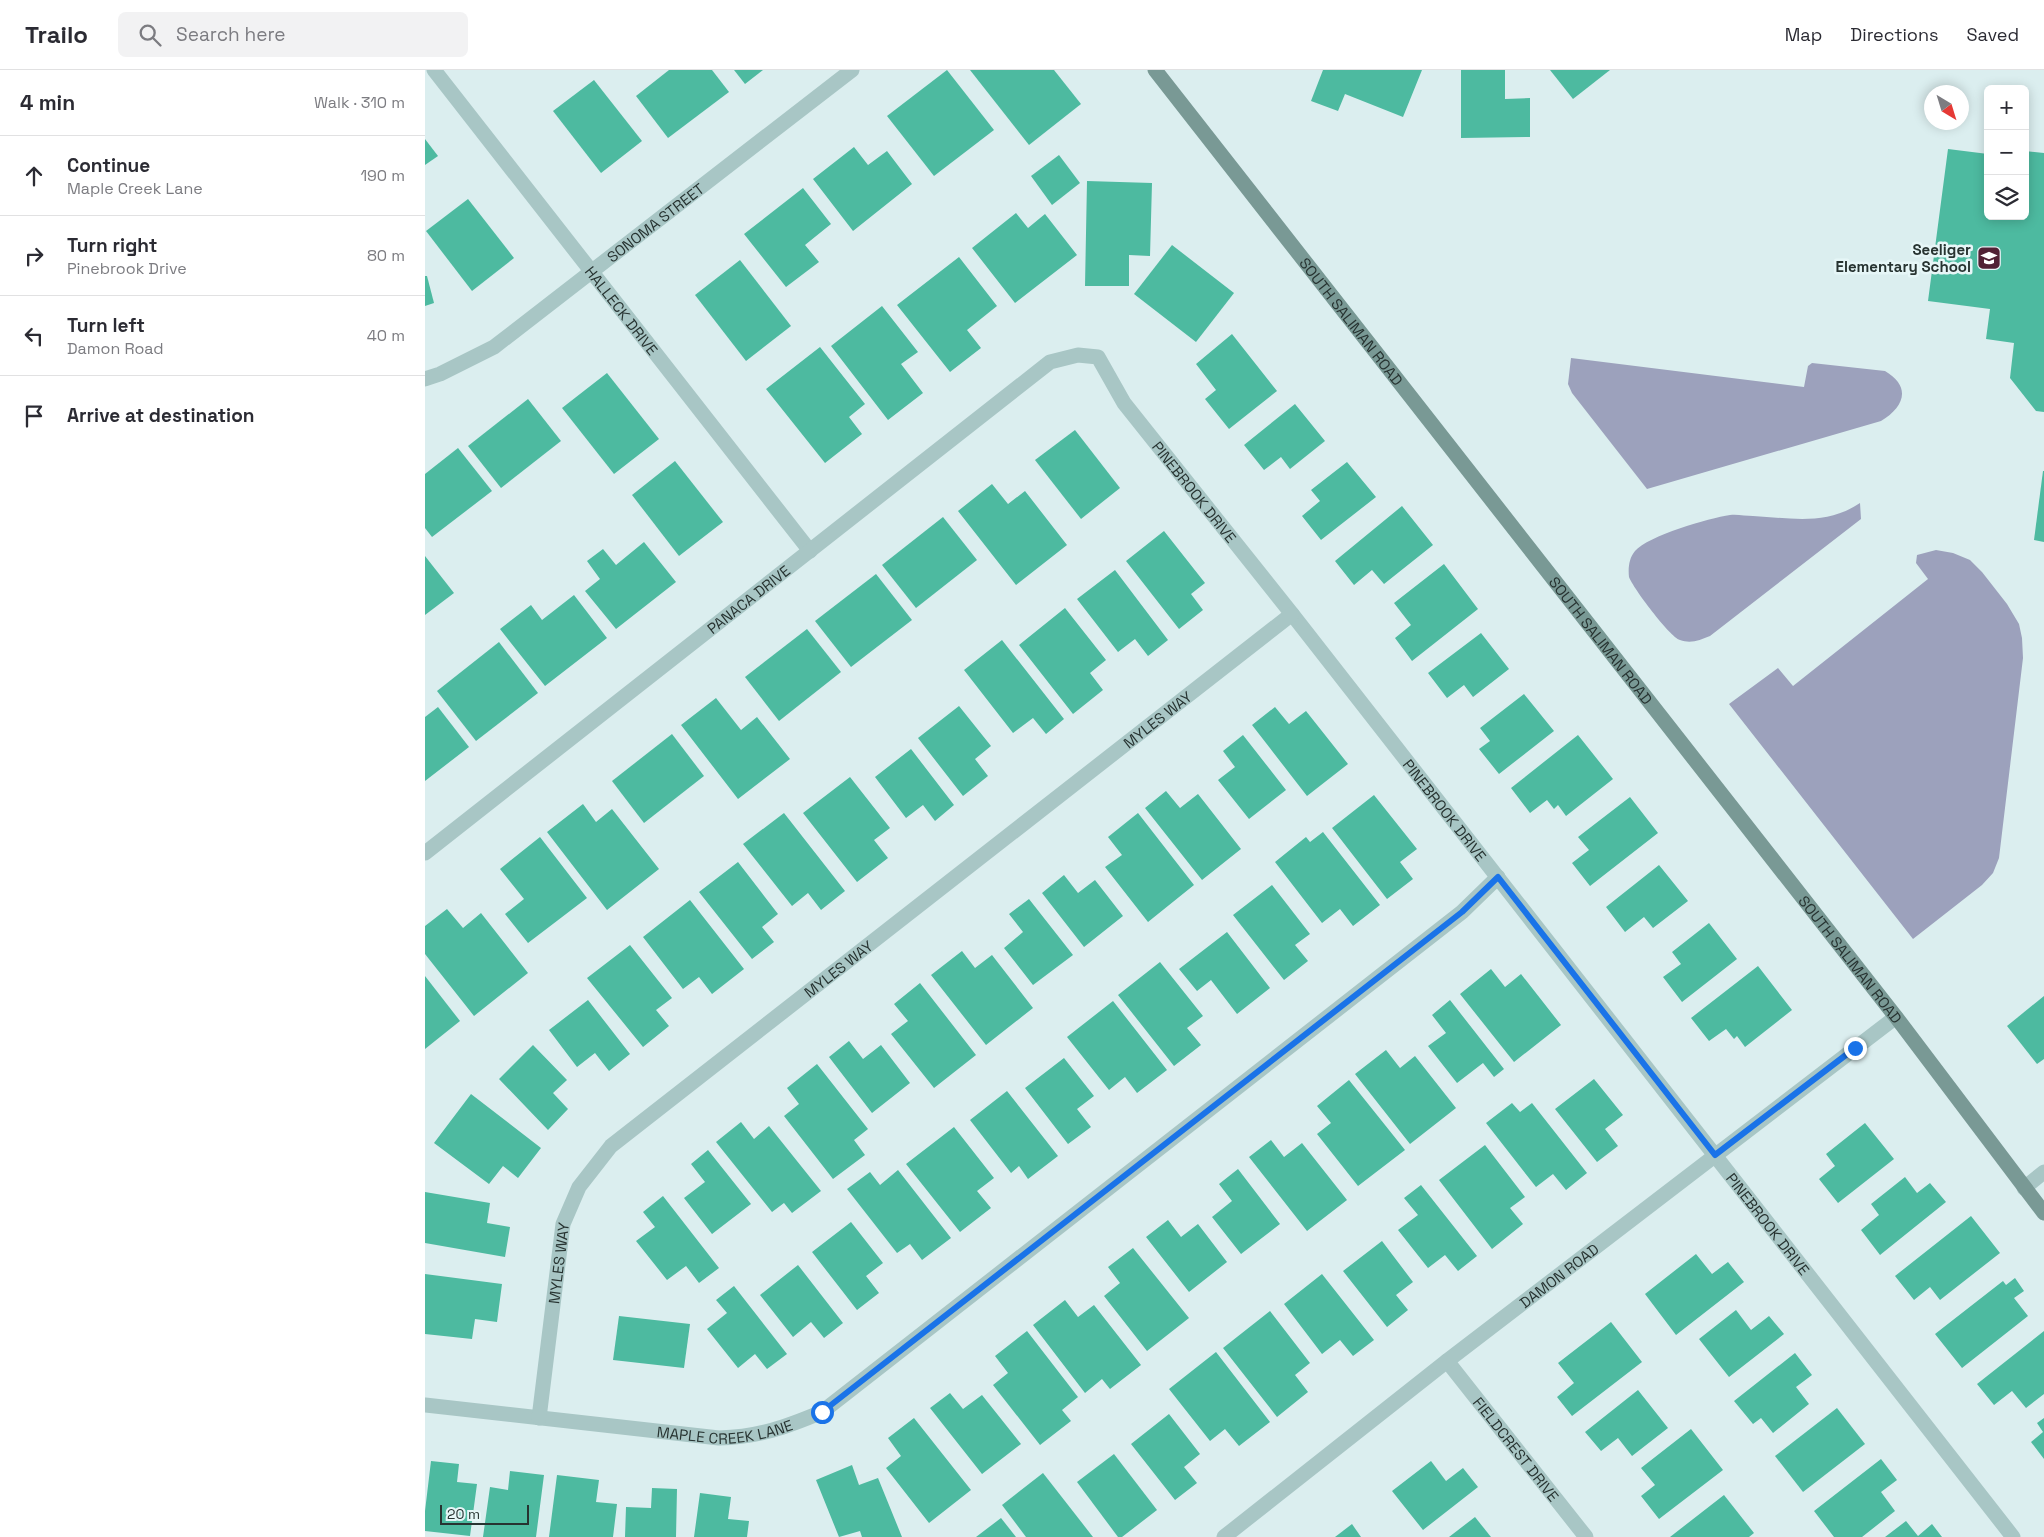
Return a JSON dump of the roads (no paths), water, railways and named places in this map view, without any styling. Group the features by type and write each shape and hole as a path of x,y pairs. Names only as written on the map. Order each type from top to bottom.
{"street":[{"name":"HALLECK DRIVE","path":"434,70 810,551"},
{"name":"SONOMA STREET","path":"425,378 440,374 494,347 852,70"},
{"name":"SOUTH SALIMAN ROAD","path":"1155,70 1896,1017 2044,1213"},
{"name":"PANACA DRIVE","path":"425,853 1050,362 1077,355"},
{"name":"PINEBROOK DRIVE","path":"1077,355 1098,357 1125,404 1292,614 2013,1537"},
{"name":"MYLES WAY","path":"539,1418 563,1224 579,1187 611,1146 1292,614"},
{"name":"MAPLE CREEK LANE","path":"425,1405 719,1438 741,1437 783,1429 822,1412 1462,912 1498,877"},
{"name":"DAMON ROAD","path":"1224,1537 1447,1361 1896,1017"},
{"path":"2024,1188 2044,1172"},
{"name":"FIELDCREST DRIVE","path":"1447,1361 1586,1537"}],"place":[{"name":"Seeliger Elementary School","path":"1989,258"}]}
